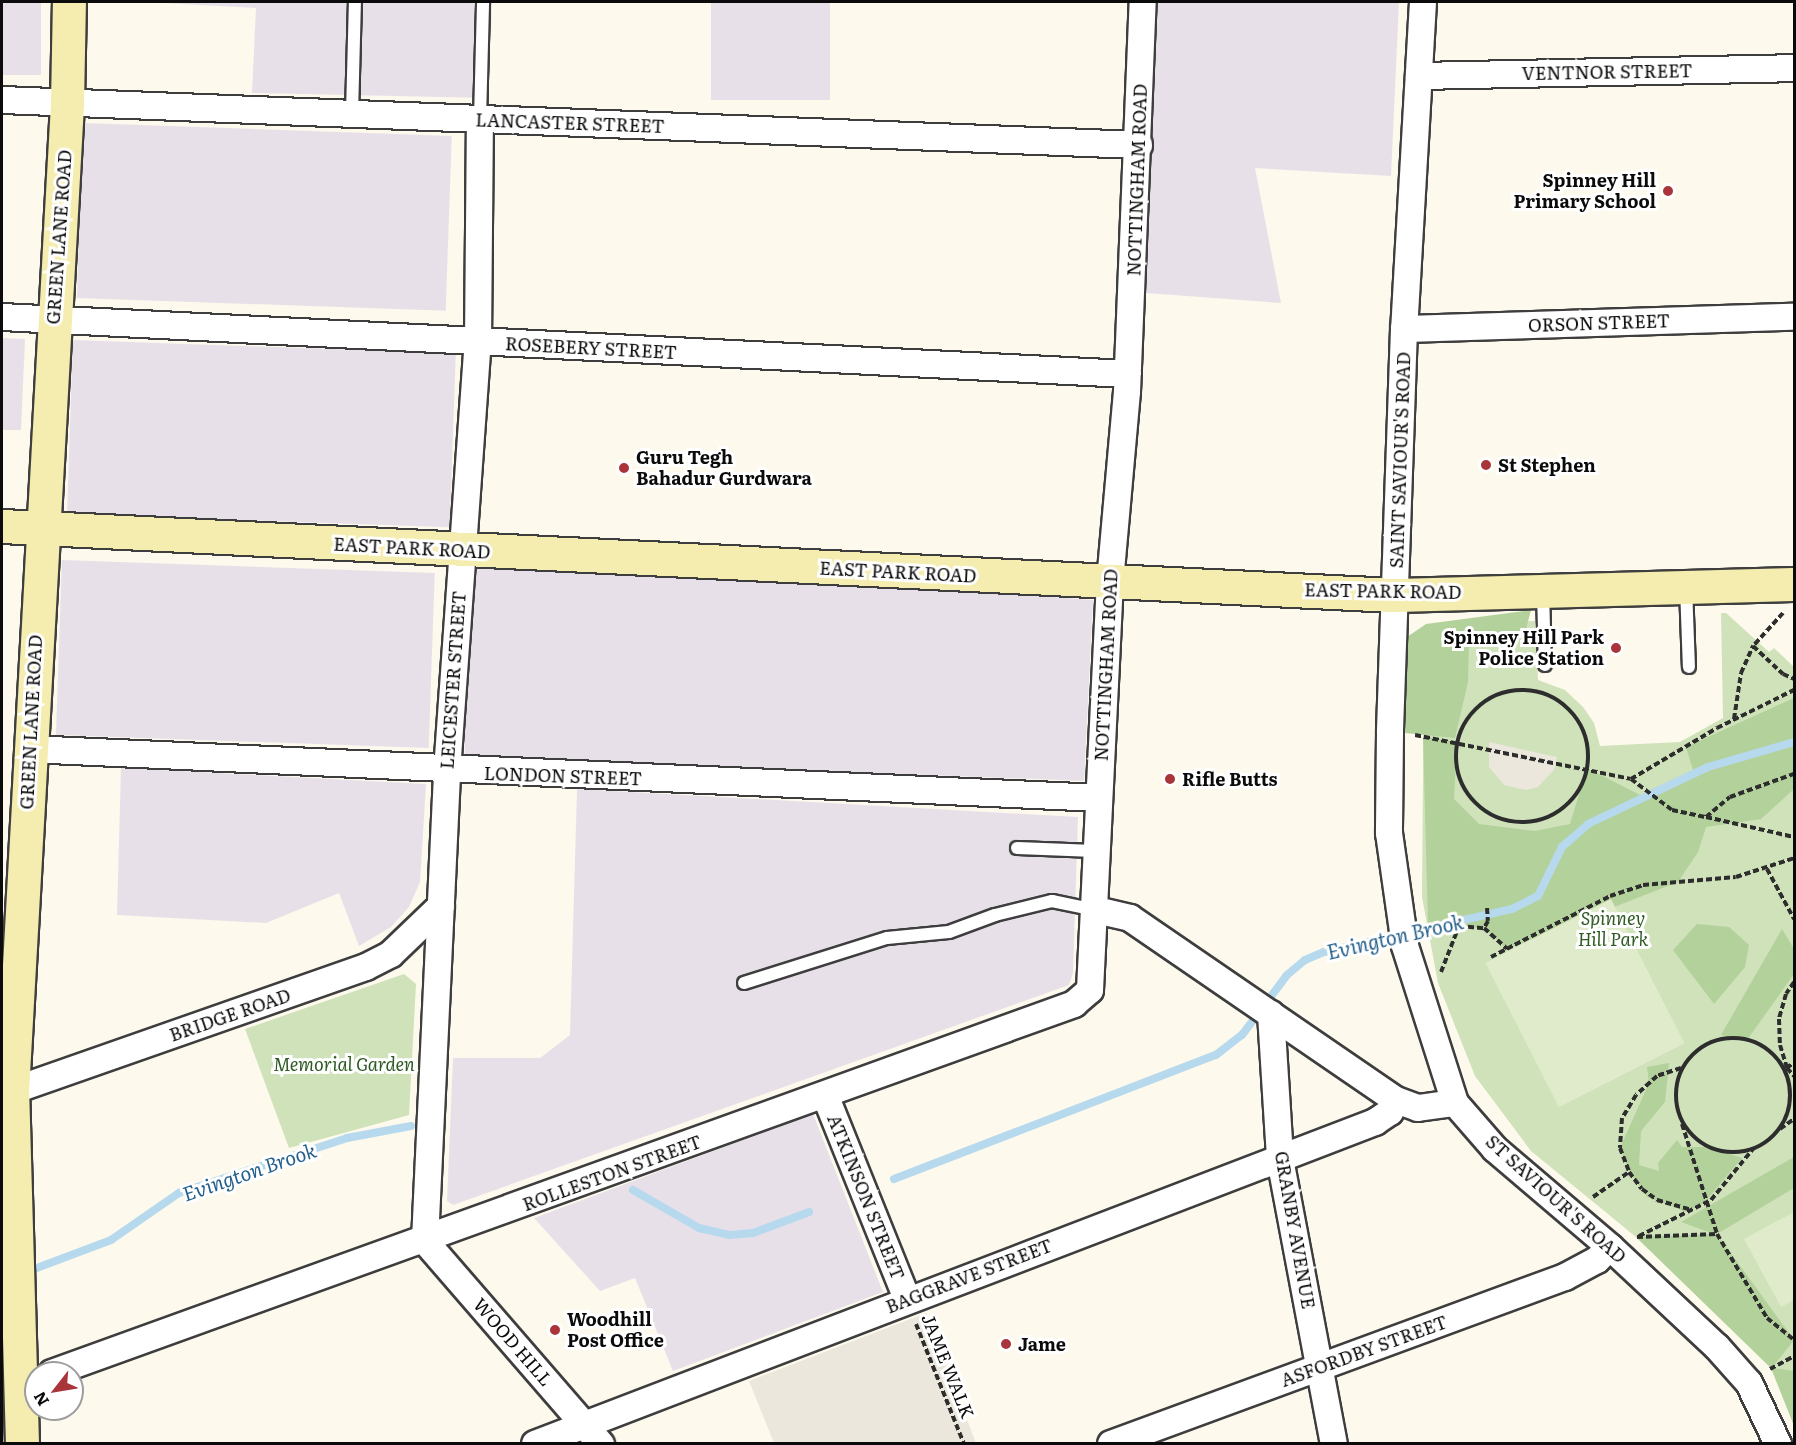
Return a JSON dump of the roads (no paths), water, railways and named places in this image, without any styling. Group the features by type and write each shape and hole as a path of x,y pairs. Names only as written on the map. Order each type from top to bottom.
{"main road":[{"name":"GREEN LANE ROAD","path":"25,1361 15,1283 7,1091 67,103 69,2"},
{"name":"EAST PARK ROAD","path":"2,526 461,551 1395,595 1686,586 1791,596"},
{"name":"GREEN LANE ROAD","path":"22,1443 24,1421"}],"street":[{"name":"NOTTINGHAM ROAD","path":"1096,910 1095,851 1110,582 1132,386 1143,2"},
{"name":"SAINT SAVIOUR'S ROAD","path":"1400,918 1389,833 1390,733 1404,328 1423,2"},
{"name":"VENTNOR STREET","path":"1419,76 1794,68"},
{"name":"LANCASTER STREET","path":"2,100 1139,145"},
{"name":"LEICESTER STREET","path":"425,1241 447,771 461,551 478,342 480,119"},
{"name":"ROSEBERY STREET","path":"2,317 54,317 478,342 1132,386"},
{"name":"ORSON STREET","path":"1404,328 1794,317"},
{"name":"LONDON STREET","path":"29,748 447,771 1098,798"},
{"name":"BRIDGE ROAD","path":"7,1091 366,967 391,954 441,906"},
{"path":"1096,910 1130,918 1396,1100 1418,1108 1455,1103"},
{"name":"ROLLESTON STREET","path":"84,1362 425,1241 1083,999 1093,978 1096,910"},
{"name":"ST SAVIOUR'S ROAD","path":"1400,918 1417,990 1455,1103 1495,1149 1622,1246 1749,1383 1778,1443"},
{"name":"GRANBY AVENUE","path":"1262,1008 1280,1159 1334,1443"},
{"name":"ATKINSON STREET","path":"825,1095 907,1299"},
{"name":"BAGGRAVE STREET","path":"535,1443 593,1434 907,1299 1376,1122 1390,1112 1396,1100"},
{"name":"WOOD HILL","path":"425,1241 593,1434"},
{"name":"ASFORDBY STREET","path":"1111,1443 1565,1277 1622,1246"}],"lane":[{"path":"352,114 355,2"},
{"path":"480,119 483,2"},
{"path":"1686,586 1689,667"},
{"path":"1543,590 1545,664"},
{"path":"1017,848 1095,851"},
{"path":"744,983 887,938 949,932 995,915 1052,901 1096,910"}],"waterway":[{"name":"Evington Brook","path":"894,1179 1216,1055 1242,1035 1287,975 1305,960 1324,952 1512,909 1538,896 1562,847 1588,824 1708,767 1794,742"},
{"name":"Evington Brook","path":"26,1272 111,1240 179,1193 347,1138 411,1126"},
{"name":"Evington Brook","path":"633,1190 699,1228 729,1235 753,1233 809,1212"}],"place":[{"name":"Spinney Hill Primary School","path":"1668,191"},
{"name":"St Stephen","path":"1486,465"},
{"name":"Guru Tegh Bahadur Gurdwara","path":"624,468"},
{"name":"Spinney Hill Park Police Station","path":"1616,648"},
{"name":"Rifle Butts","path":"1170,779"},
{"name":"Woodhill Post Office","path":"555,1330"},
{"name":"Jame","path":"1006,1344"}],"park label":[{"name":"Spinney Hill Park","path":"1613,929"},
{"name":"Memorial Garden","path":"344,1064"}]}
